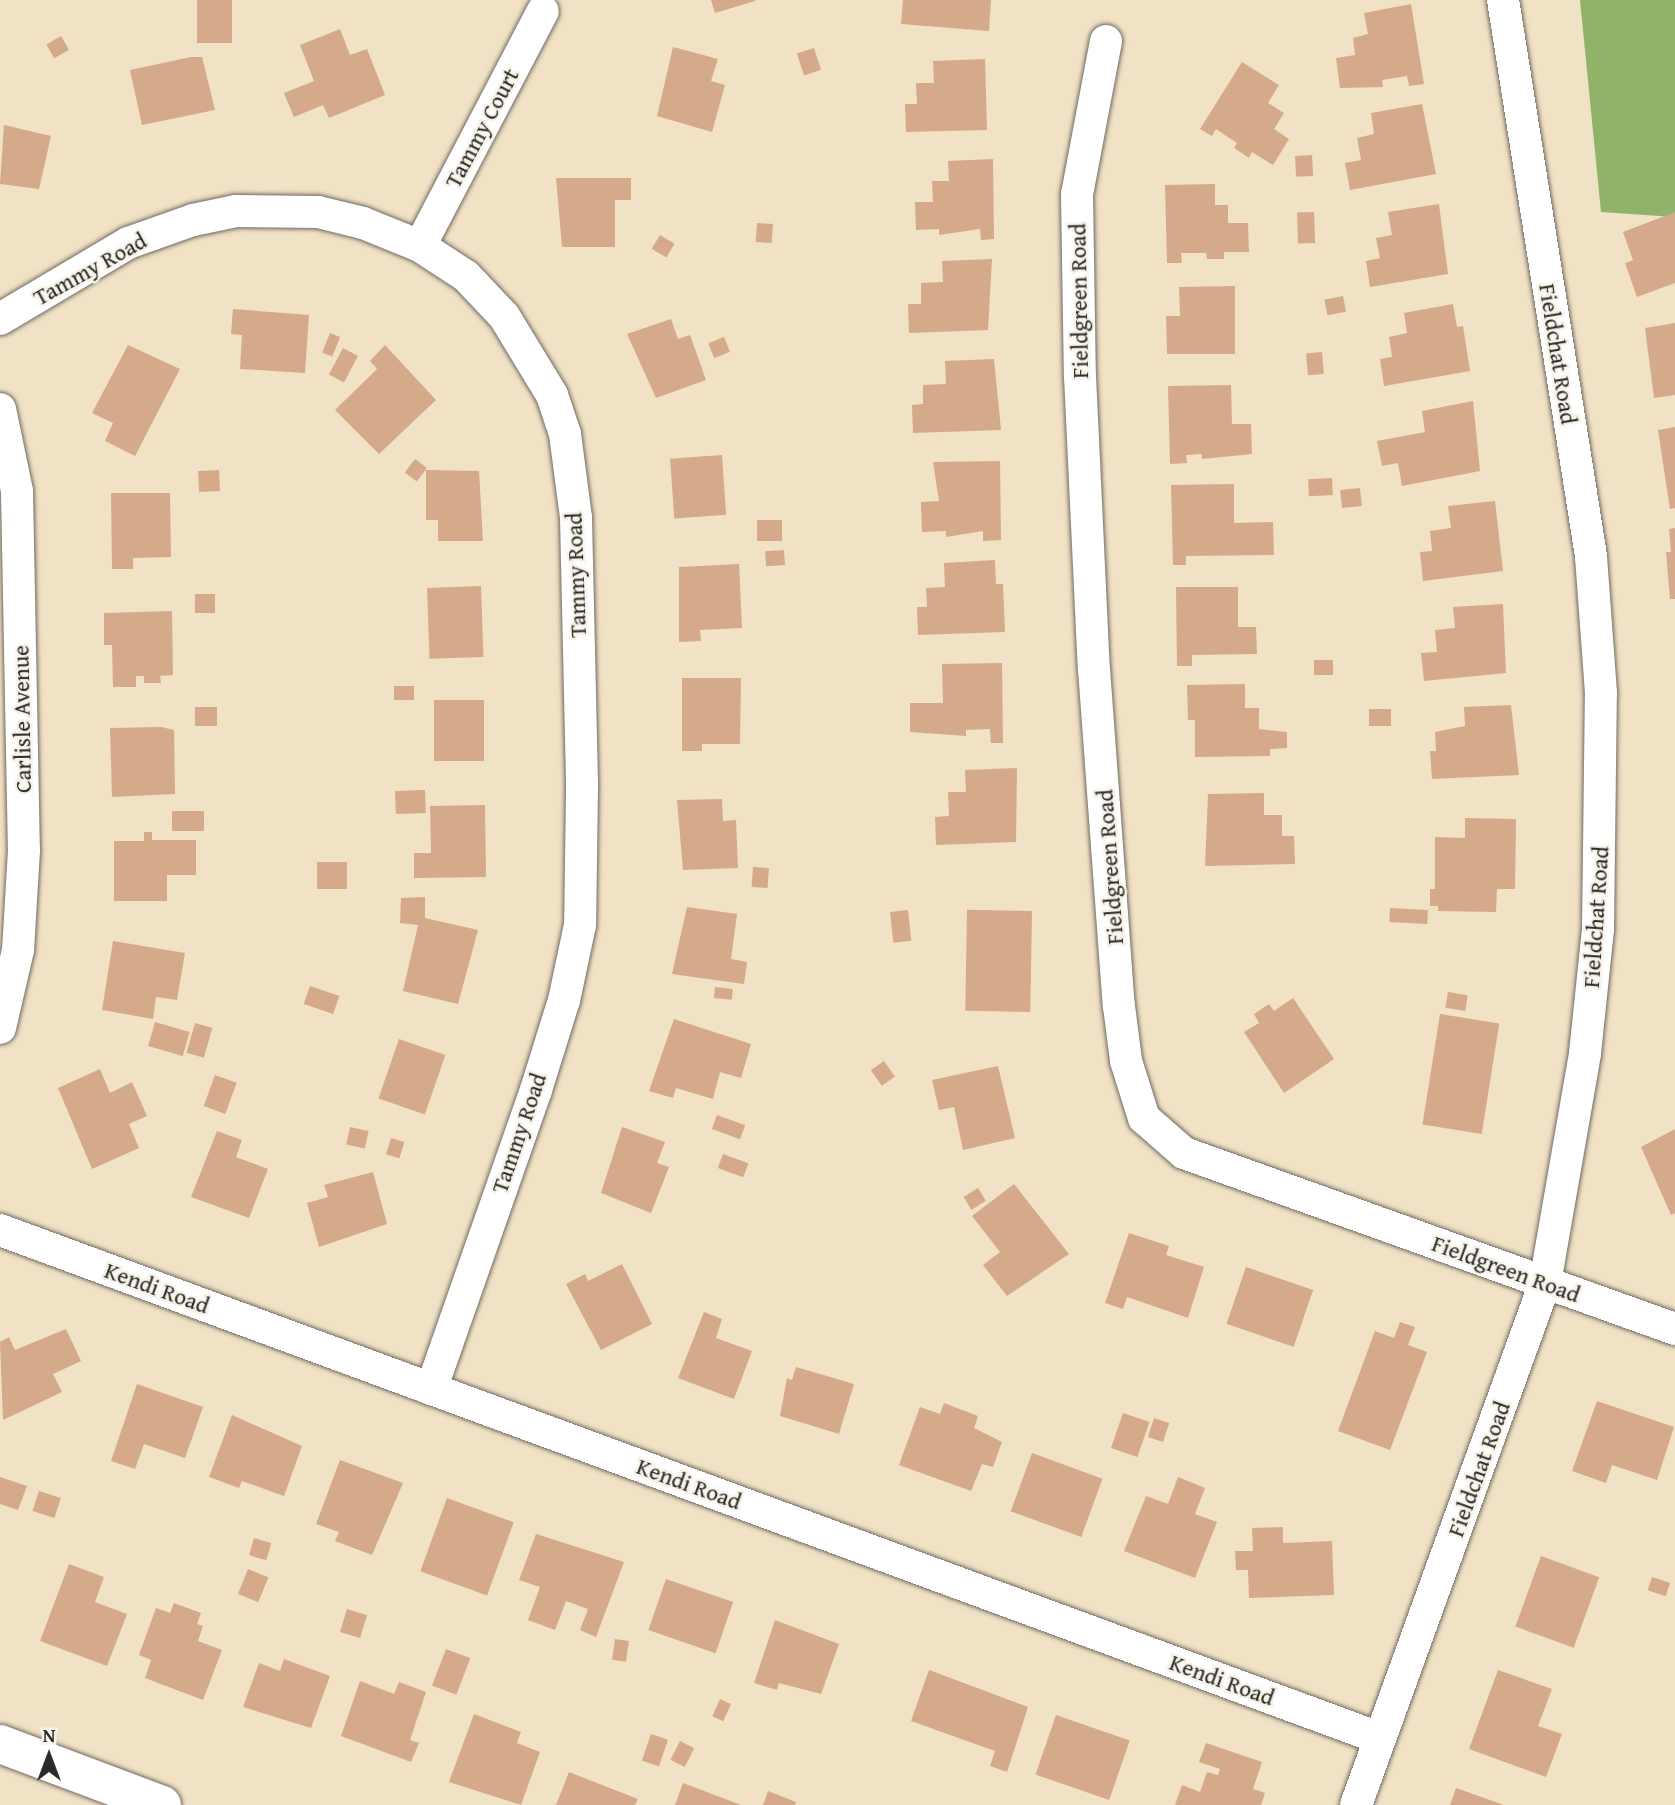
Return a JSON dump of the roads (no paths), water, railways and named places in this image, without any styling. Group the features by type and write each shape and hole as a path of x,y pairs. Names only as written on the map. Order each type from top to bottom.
{"street":[{"name":"Fieldchat Road","path":"1356,1805 1545,1283 1584,1053 1598,930 1601,693 1591,556 1503,0"},
{"name":"Tammy Court","path":"420,246 543,11"},
{"name":"Fieldgreen Road","path":"1106,41 1077,194 1080,376 1094,669 1119,1006 1126,1061 1143,1118 1184,1153 1675,1329"},
{"name":"Tammy Road","path":"0,319 128,243 236,211 318,212 362,223 420,246 466,276 504,316 534,358 565,434 576,518 582,789 580,925 565,1000 430,1389"},
{"name":"Carlisle Avenue","path":"0,409 18,491 24,850 18,950 0,1028"},
{"name":"Kendi Road","path":"0,1230 1379,1738"},
{"path":"0,1744 162,1805"}]}
